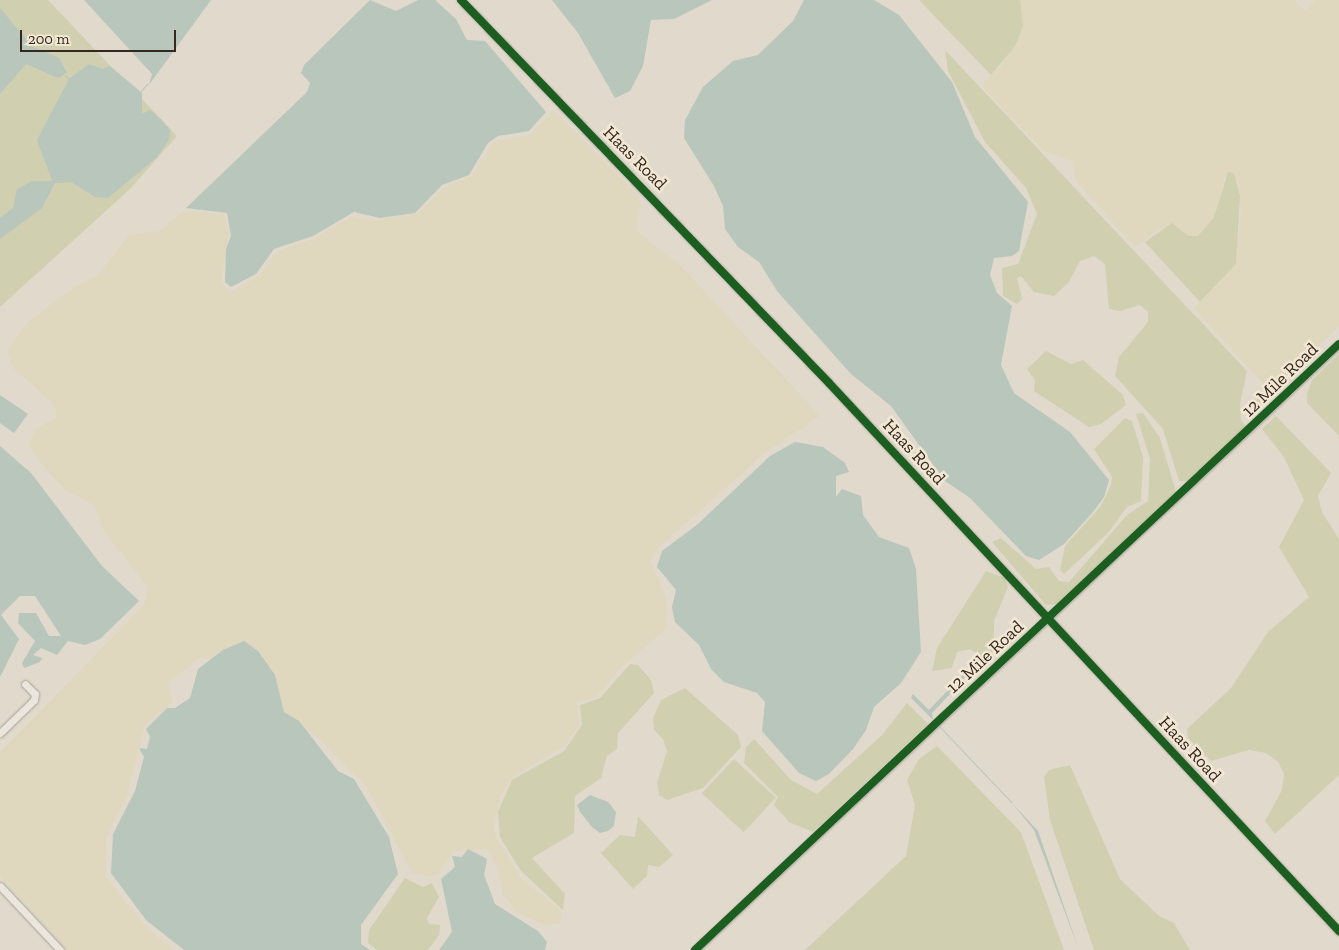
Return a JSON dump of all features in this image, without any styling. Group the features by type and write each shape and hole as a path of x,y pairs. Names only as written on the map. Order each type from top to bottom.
{"street":[{"name":"Haas Road","path":"461,0 1049,618 1339,931"},
{"name":"12 Mile Road","path":"695,950 1339,344"},
{"path":"0,733 34,700 35,694 25,684"},
{"path":"0,886 60,950"}],"shaded area":[{"path":"84,0 211,0 149,85 152,74"},
{"path":"370,0 396,11 418,0 435,0 456,19 467,40 485,41 546,112 529,131 498,136 488,143 469,175 442,185 415,213 380,218 354,212 313,236 274,249 256,274 231,287 225,282 226,249 231,236 227,213 186,208 307,92 310,83 301,73 304,65"},
{"path":"552,0 712,0 674,19 651,20 643,66 630,91 615,98 578,33"},
{"path":"804,0 874,0 899,15 952,82 975,137 1028,202 1019,251 1012,256 994,258 990,275 997,293 1012,306 1001,365 1014,393 1070,432 1109,480 1104,497 1093,512 1064,544 1039,560 1026,556 970,498 945,481 891,406 851,374 777,291 759,262 738,247 725,229 723,206 714,186 684,138 685,120 703,87 733,61 758,55 793,21"},
{"path":"1020,0 1294,0 1305,11 1316,0 1339,0 1339,326 1279,386 1266,386 1194,309 1236,264 1241,209 1238,180 1225,176 1214,217 1198,236 1189,236 1180,227 1159,229 1135,247 1076,181 1072,161 1044,151 985,90 983,83 1001,66 1023,26"},
{"path":"0,8 32,46 59,58 67,73 58,78 26,64 0,94"},
{"path":"89,64 103,69 110,66 142,93 142,114 150,110 161,119 170,130 169,140 156,158 108,198 95,197 71,182 55,183 42,208 0,239 0,218 13,208 17,189 32,181 52,181 37,140 69,79"},
{"path":"553,110 636,193 641,202 636,230 683,268 820,416 766,452 657,549 651,562 666,597 667,628 621,668 595,698 577,702 579,725 566,745 515,775 501,794 494,826 496,838 522,879 561,911 561,923 545,925 517,912 503,895 496,864 487,849 454,851 438,874 431,877 412,873 366,786 320,740 284,712 275,675 258,651 223,650 211,659 200,658 168,682 173,702 145,725 127,796 106,838 106,877 148,929 174,950 67,950 0,876 0,752 144,605 148,588 104,531 94,505 65,490 35,456 28,444 36,429 57,416 55,405 13,368 7,349 28,322 71,289 98,275 129,235 159,231 184,211 224,214 229,234 221,283 231,292 258,276 278,251 312,239 353,216 373,221 418,213 444,187 471,176 494,141 529,135"},
{"path":"0,395 28,414 14,433 0,423"},
{"path":"795,442 823,447 845,463 849,472 836,476 836,497 842,489 861,496 863,515 879,537 909,548 916,569 921,652 901,683 874,707 866,730 853,749 829,774 816,781 799,773 762,731 765,702 757,693 724,682 711,669 699,645 675,622 672,607 676,590 657,567 662,551 698,524 770,456"},
{"path":"0,446 31,473 102,566 139,601 100,639 85,645 68,641 57,655 41,648 33,655 42,658 40,662 24,668 22,663 35,641 18,623 19,613 36,613 49,636 61,636 35,596 20,596 1,615 19,639 0,677"},
{"path":"244,641 258,651 275,675 284,712 299,721 338,771 354,779 389,837 398,874 361,925 361,944 370,950 184,950 146,920 111,873 113,834 135,791 144,757 139,748 147,749 150,737 146,729 167,708 175,708 190,698 198,669 223,650"},
{"path":"972,665 970,673 932,713 933,720 911,698 913,694 929,710"},
{"path":"590,795 608,802 616,812 614,826 608,831 600,833 592,827 580,812 577,805"},
{"path":"1011,802 1038,831 1079,950 1034,830"},
{"path":"468,849 487,859 484,875 495,904 538,931 547,942 545,950 439,950 452,932 441,879 455,867 452,856 462,857"}],"green space":[{"path":"0,0 48,0 177,136 130,189 0,307"},
{"path":"919,0 1020,0 1023,26 1015,46 991,75"},
{"path":"945,50 1247,371 1240,404 1241,420 1246,427 1187,481 1179,481 1163,429 1115,376 1119,357 1148,322 1148,312 1140,305 1120,311 1109,309 1105,264 1094,256 1080,261 1069,282 1054,296 1034,292 1021,276 1017,278 1022,299 1017,304 1003,296 1002,268 1018,264 1037,214 1026,188 985,142 948,71"},
{"path":"1228,172 1234,173 1240,196 1236,264 1200,302 1145,242 1172,223 1189,236 1198,236 1214,217"},
{"path":"1046,351 1071,364 1083,360 1123,395 1126,405 1101,424 1089,427 1034,391 1035,380 1027,369"},
{"path":"1339,354 1339,436 1307,403 1307,394 1312,380"},
{"path":"1266,389 1269,397 1250,414 1248,406"},
{"path":"1143,413 1160,438 1176,492 1056,604 1046,605 992,542 1001,538 1036,569 1049,567 1059,581 1069,582 1127,515 1148,501 1150,459 1136,414"},
{"path":"1276,416 1331,473 1318,496 1322,512 1339,539 1339,775 1275,834 1265,821 1282,790 1284,774 1278,762 1266,753 1249,750 1211,761 1188,738 1187,729 1231,688 1268,632 1309,597 1279,547 1304,500 1284,457 1262,429"},
{"path":"1125,418 1132,421 1143,457 1141,501 1127,507 1108,533 1064,574 1060,570 1065,546 1100,507 1111,486 1112,477 1094,449"},
{"path":"986,571 1005,578 1008,587 994,621 994,660 972,680 978,654 970,649 957,652 952,668 932,671 937,648"},
{"path":"630,664 638,665 651,680 654,693 618,733 617,749 607,756 601,778 575,796 574,833 532,858 565,894 563,910 521,871 500,837 498,812 512,780 564,751 582,725 580,705 600,698"},
{"path":"685,688 738,735 741,747 703,788 667,800 659,795 657,783 667,751 663,739 654,730 653,718 661,700"},
{"path":"907,703 928,724 813,832 789,822 774,805 778,797 744,763 746,747 754,739 791,780 817,794 882,735"},
{"path":"937,746 1021,832 1064,950 805,950 906,856 915,805 907,780 919,759"},
{"path":"734,759 776,798 744,832 702,793"},
{"path":"1070,765 1120,879 1159,916 1174,923 1190,950 1094,950 1050,820 1044,777 1049,770"},
{"path":"638,816 673,855 659,867 648,865 647,876 633,889 601,853 620,835 635,837"},
{"path":"405,878 423,887 432,883 439,897 427,918 429,924 440,925 439,935 428,950 377,950 368,943 369,930"}],"waterway":[{"path":"65,75 69,79"},
{"path":"140,92 147,84"},
{"path":"939,726 1011,802"}],"cycle path":[{"path":"461,0 829,383 1339,931"},
{"path":"695,950 1339,344"}]}
